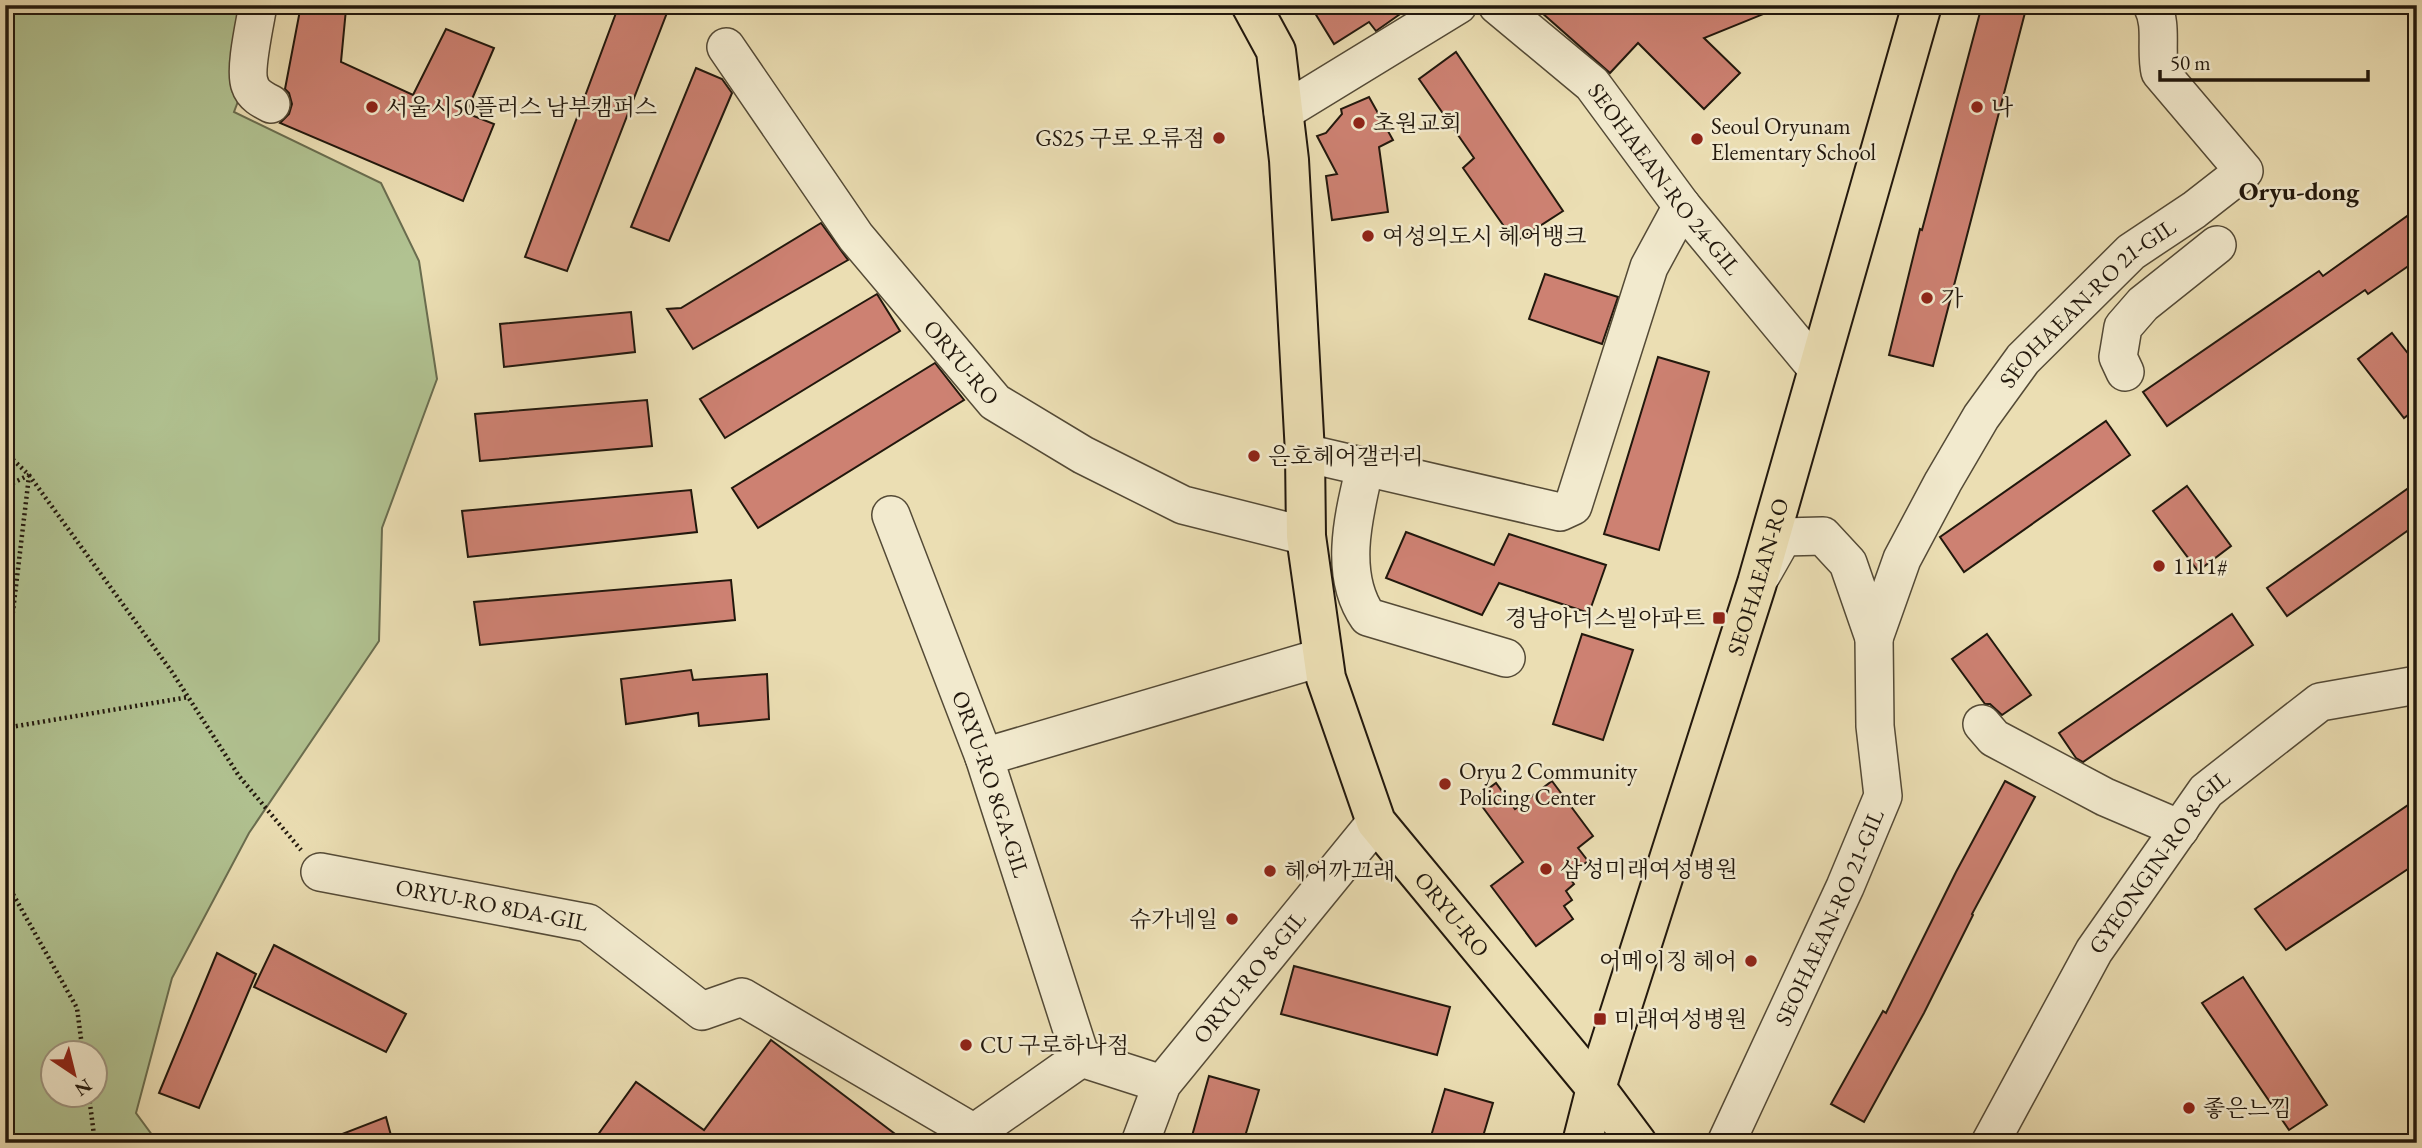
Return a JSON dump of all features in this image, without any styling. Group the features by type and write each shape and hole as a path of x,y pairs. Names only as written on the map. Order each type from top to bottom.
{"main road":[{"name":"ORYU-RO","path":"1251,5 1276,51 1289,160 1305,453 1306,536 1326,678 1376,822 1596,1088 1637,1143"},
{"name":"SEOHAEAN-RO","path":"1582,1143 1596,1088 1757,583 1922,5"}],"street":[{"path":"258,5 248,73 250,86 259,97 271,104"},
{"path":"1283,112 1458,5"},
{"name":"SEOHAEAN-RO 24-GIL","path":"1497,5 1592,84 1682,206 1818,370"},
{"name":"SEOHAEAN-RO 21-GIL","path":"1874,638 1902,559 1943,482 1981,417 2023,359 2131,252 2194,210 2244,171 2160,72 2157,56 2157,14 2152,5"},
{"name":"ORYU-RO","path":"726,47 856,237 995,402 1083,455 1183,505 1306,536"},
{"path":"1305,453 1560,512 1573,506 1649,267 1682,206"},
{"path":"2125,372 2118,357 2123,327 2143,304 2217,245"},
{"path":"1365,467 1352,521 1352,554 1356,589 1361,607 1368,617 1506,659"},
{"name":"ORYU-RO 8GA-GIL","path":"891,514 984,757 1081,1058"},
{"name":"SEOHAEAN-RO 21-GIL","path":"1726,1143 1845,887 1883,796 1875,726 1874,638 1848,563 1823,536 1783,537 1757,583"},
{"path":"984,757 1323,657"},
{"name":"GYEONGIN-RO 8-GIL","path":"1990,1143 2094,951 2206,791 2320,702 2417,685"},
{"path":"1982,724 1994,738 2094,791 2180,829"},
{"name":"ORYU-RO 8-GIL","path":"1140,1143 1162,1084 1376,822"},
{"name":"ORYU-RO 8DA-GIL","path":"320,872 588,923 702,1011 742,997 971,1138"},
{"path":"971,1138 1081,1058 1162,1084"}],"path":[{"path":"5,452 29,475 189,697 239,776 320,872"},
{"path":"5,487 29,475"},
{"path":"5,679 29,475"},
{"path":"5,728 189,697"},
{"path":"5,880 77,1009 81,1040"},
{"path":"91,1110 95,1143"}],"green space":[{"path":"5,5 250,5 240,96 234,112 381,183 419,261 437,379 382,528 379,641 249,833 172,978 136,1113 158,1143 5,1143"}],"building":[{"path":"301,5 346,9 341,62 413,95 446,29 494,48 466,113 494,124 463,201 280,123 289,114 292,104 285,89"},
{"path":"619,5 670,5 567,271 525,257"},
{"path":"1310,5 1413,5 1376,31 1369,22 1334,44"},
{"path":"1533,5 1783,6 1704,38 1740,73 1704,109 1638,43 1610,73"},
{"path":"1982,5 2027,5 1933,366 1889,355 1920,229 1922,230"},
{"path":"1456,52 1563,211 1515,242 1463,168 1474,158 1419,79"},
{"path":"696,68 722,79 732,93 669,241 631,227"},
{"path":"1369,97 1393,140 1379,147 1388,212 1332,220 1326,176 1337,174 1317,136 1326,133 1342,114 1341,109"},
{"path":"2417,209 2417,260 2368,294 2365,290 2167,426 2143,392 2319,271 2323,276"},
{"path":"821,223 848,260 693,349 667,309 681,308"},
{"path":"1545,274 1618,297 1602,344 1529,319"},
{"path":"877,294 900,331 725,438 700,399"},
{"path":"631,312 635,352 504,367 500,324"},
{"path":"2392,333 2417,365 2417,408 2404,418 2358,359"},
{"path":"1658,357 1709,372 1659,550 1604,534"},
{"path":"935,363 964,400 758,528 732,488"},
{"path":"647,400 652,446 480,461 475,414"},
{"path":"2106,421 2130,455 1964,572 1940,537"},
{"path":"2417,482 2417,524 2287,616 2267,588"},
{"path":"2187,486 2231,546 2198,571 2153,511"},
{"path":"691,490 697,532 468,557 462,511"},
{"path":"1406,532 1494,565 1509,534 1606,565 1589,613 1499,583 1482,615 1386,578"},
{"path":"731,580 735,620 480,645 474,602"},
{"path":"2232,614 2253,645 2083,762 2076,758 2059,733"},
{"path":"1582,634 1633,650 1603,740 1553,724"},
{"path":"1987,634 2031,695 2002,715 1990,704 1985,704 1952,659"},
{"path":"691,670 693,680 767,674 769,719 699,726 698,713 626,724 621,679"},
{"name":"삼성미래여성병원","path":"1552,781 1593,836 1578,848 1588,861 1568,876 1574,884 1566,891 1572,900 1564,906 1573,919 1536,946 1491,886 1523,862 1476,798 1496,783 1515,809"},
{"path":"2005,781 2035,797 1972,914 1924,1013 1864,1122 1831,1104 1883,1011 1886,1013"},
{"path":"2417,799 2417,863 2286,950 2255,909"},
{"path":"274,945 406,1014 386,1052 254,987"},
{"path":"217,953 256,974 199,1108 159,1093"},
{"path":"1294,966 1450,1007 1437,1055 1281,1014"},
{"path":"2243,977 2327,1105 2289,1130 2202,1003"},
{"path":"771,1040 907,1143 592,1143 636,1082 704,1130"},
{"path":"1209,1076 1259,1090 1243,1143 1190,1143"},
{"path":"1445,1089 1493,1103 1481,1143 1429,1143"},
{"path":"386,1117 393,1143 324,1141"}],"place":[{"name":"서울시50플러스 남부캠퍼스","path":"372,107"},
{"name":"나","path":"1977,107"},
{"name":"초원교회","path":"1359,123"},
{"name":"GS25 구로 오류점","path":"1219,138"},
{"name":"Seoul Oryunam Elementary School","path":"1697,139"},
{"name":"여성의도시 헤어뱅크","path":"1368,236"},
{"name":"가","path":"1927,298"},
{"name":"은호헤어갤러리","path":"1254,456"},
{"name":"1111#","path":"2159,566"},
{"name":"경남아너스빌아파트","path":"1719,618"},
{"name":"Oryu 2 Community Policing Center","path":"1445,784"},
{"name":"삼성미래여성병원","path":"1546,869"},
{"name":"헤어까끄래","path":"1270,871"},
{"name":"슈가네일","path":"1232,919"},
{"name":"어메이징 헤어","path":"1751,961"},
{"name":"미래여성병원","path":"1600,1019"},
{"name":"CU 구로하나점","path":"966,1045"},
{"name":"좋은느낌","path":"2189,1108"}],"district":[{"name":"Oryu-dong","path":"2299,191"}]}
